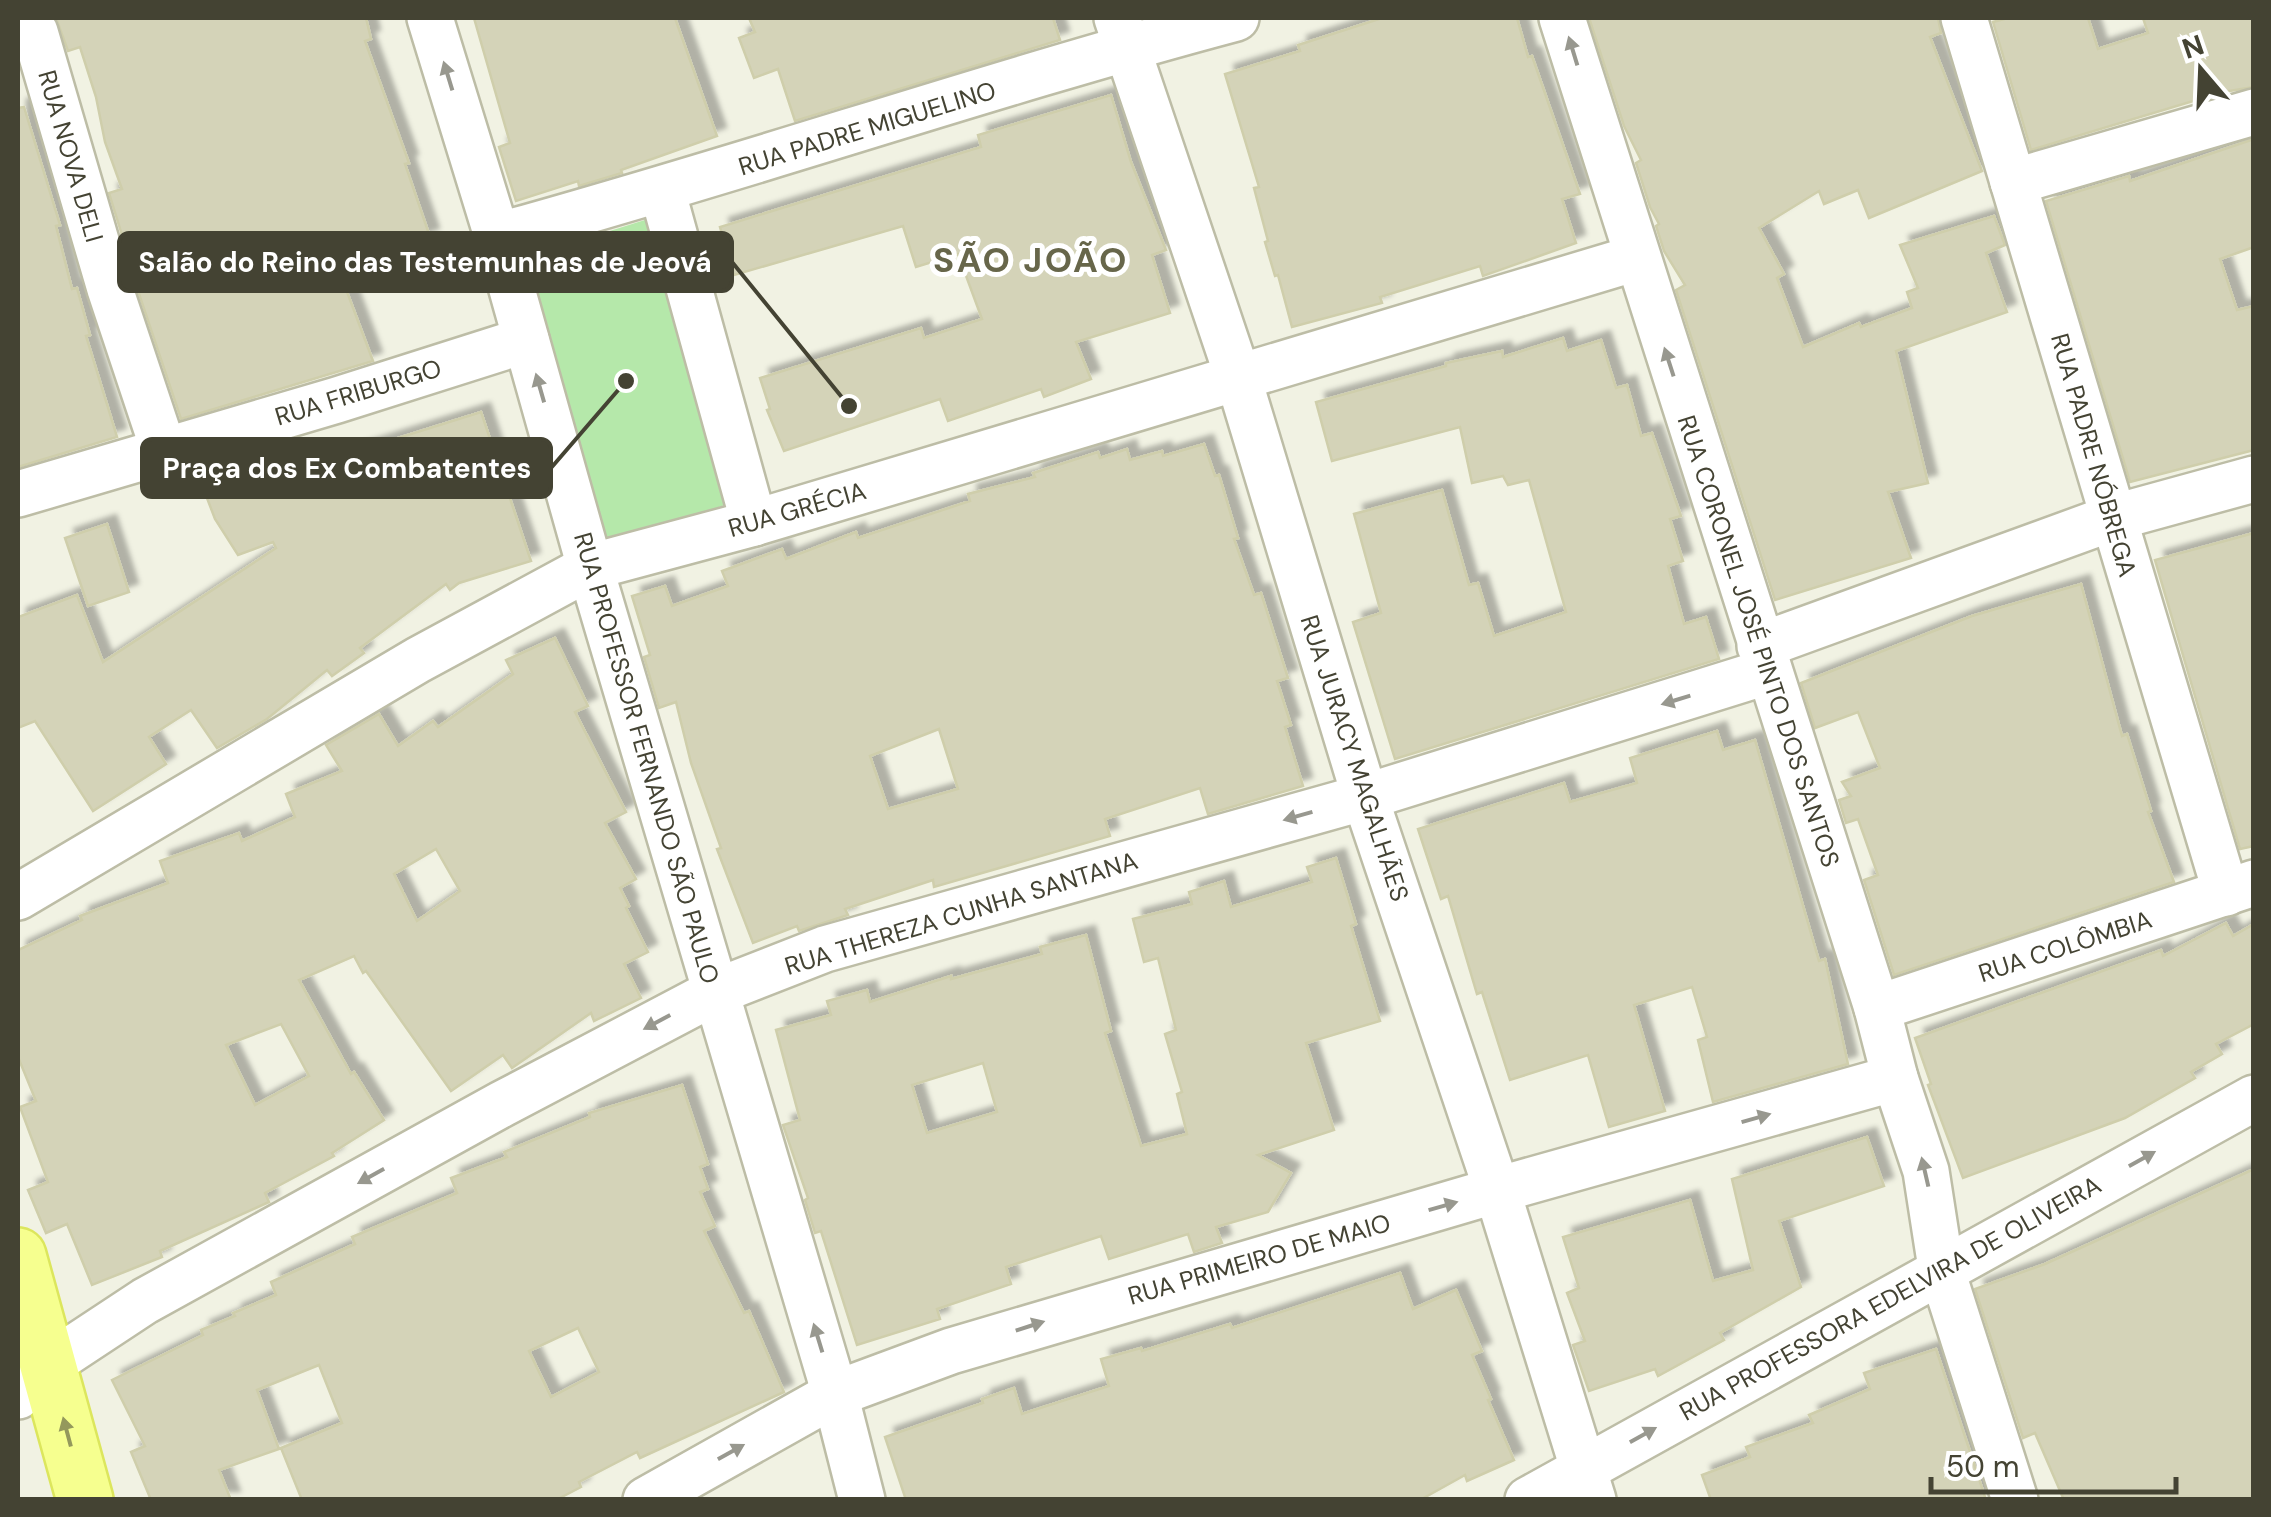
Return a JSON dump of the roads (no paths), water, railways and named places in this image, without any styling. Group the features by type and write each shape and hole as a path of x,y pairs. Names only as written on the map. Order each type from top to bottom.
{"main road":[{"path":"18,1256 33,1380 85,1500"}],"street":[{"name":"RUA PROFESSOR FERNANDO SÃO PAULO","path":"430,18 835,1394 862,1500"},
{"name":"RUA PADRE MIGUELINO","path":"497,236 662,190 1122,32 1236,18"},
{"name":"RUA CORONEL JOSÉ PINTO DOS SANTOS","path":"1562,18 1877,1008 1926,1171 1941,1268 2014,1500"},
{"name":"RUA PADRE NÓBREGA","path":"1964,18 2112,518 2240,888"},
{"name":"RUA NOVA DELI","path":"35,32 110,288 164,450"},
{"name":"RUA JURACY MAGALHÃES","path":"1122,32 1238,378 1365,797 1498,1190 1588,1484"},
{"path":"2013,182 2254,112"},
{"path":"662,190 754,523"},
{"name":"RUA GRÉCIA","path":"18,897 418,660 590,566 754,523 1636,258"},
{"name":"RUA FRIBURGO","path":"18,494 526,340"},
{"name":"RUA THEREZA CUNHA SANTANA","path":"33,1380 145,1301 502,1104 715,992 826,949 1365,797 1764,658 2112,518 2254,479"},
{"name":"RUA COLÔMBIA","path":"1877,1008 2240,888"},
{"name":"RUA PRIMEIRO DE MAIO","path":"646,1500 835,1394 951,1351 1895,1078"},
{"name":"RUA PROFESSORA EDELVIRA DE OLIVEIRA","path":"1528,1500 1588,1484 1941,1268 2254,1098"}],"place":[{"name":"Praça dos Ex Combatentes","path":"626,381"},
{"name":"Salão do Reino das Testemunhas de Jeová","path":"849,406"}],"district":[{"name":"SÃO JOÃO","path":"1031,260"}]}
